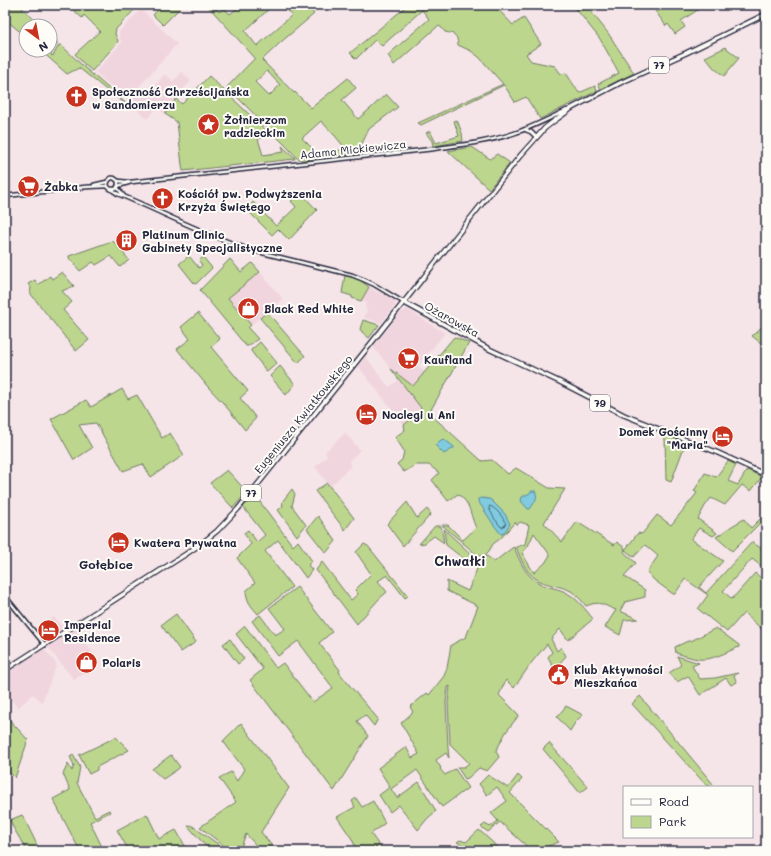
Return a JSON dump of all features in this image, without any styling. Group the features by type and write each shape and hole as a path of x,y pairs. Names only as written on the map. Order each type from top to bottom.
{"main road":[{"name":"Adama Mickiewicza","path":"536,137 551,123 572,108 624,81 718,38 766,14"},
{"name":"Eugeniusza Kwiatkowskiego","path":"5,670 204,542 231,517 536,137"},
{"name":"Ożarowska","path":"403,302 483,347 560,382 619,412 716,452 766,475"}],"street":[{"name":"Adama Mickiewicza","path":"118,181 131,182 433,149 511,135 572,108"},
{"path":"525,130 531,132 536,137"},
{"path":"86,187 107,182 112,178 118,181 118,187 123,196"},
{"path":"107,182 107,186 111,190 118,187"},
{"name":"Adama Mickiewicza","path":"118,187 131,182"},
{"path":"5,196 107,186"},
{"name":"Ożarowska","path":"111,190 239,246 352,275 403,302"},
{"path":"5,596 45,645"}],"shaded area":[{"path":"141,9 177,44 137,89 145,97 165,74 173,81 182,72 191,81 175,98 176,99 165,114 157,108 147,119 130,103 131,101 125,96 124,98 95,72 122,42 119,37 119,32"},
{"path":"260,272 283,299 251,325 228,298"},
{"path":"369,287 396,302 395,306 381,323 364,318 367,309 365,308 366,302 361,301"},
{"path":"407,309 445,333 418,366 425,372 413,387 391,369 373,347 400,313"},
{"path":"366,357 389,387 399,380 421,408 404,425 358,366"},
{"path":"345,433 360,450 350,460 349,462 351,466 330,487 315,467 327,456 325,452"},
{"path":"54,617 63,628 44,639 36,629"},
{"path":"75,628 99,661 74,680 47,646"},
{"path":"44,649 57,664 42,702 33,694 18,708 5,692 5,674"}],"green space":[{"path":"5,5 19,5 33,18 18,18 18,30 5,19"},
{"path":"68,5 117,5 121,8 124,5 138,6 116,29 115,34 118,41 117,43 92,71 75,54 100,31 84,15 82,18"},
{"path":"162,5 183,5 163,25 153,15"},
{"path":"207,5 212,5 219,12 224,8 230,14 241,5 267,5 270,8 245,31 257,46 292,15 284,6 285,5 307,5 314,14 262,60 311,108 348,78 356,88 342,100 358,119 386,94 398,107 369,129 357,154 302,160 298,159 227,87 255,58","holes":["267,71 280,85 269,96 255,82","321,121 336,137 345,148 317,153 302,138"]},
{"path":"408,5 494,5 513,25 524,18 541,44 526,54 531,61 555,66 561,74 566,73 579,93 595,86 597,91 540,119 526,97 515,102 504,85 421,125 418,123 503,84 479,57 471,51 458,45 455,35 445,32 438,26 394,65 388,55 429,19 422,10 382,46 375,40 356,59 350,53"},
{"path":"573,5 586,5 608,33 634,73 601,89 598,84 619,73 600,39"},
{"path":"651,5 701,5 702,7 681,21 685,27 675,34 668,24 666,26"},
{"path":"59,45 61,45 129,106 79,68 67,74 49,58 58,58"},
{"path":"725,47 739,58 724,76 714,68 705,57"},
{"path":"209,76 271,135 258,139 263,155 284,152 282,146 295,159 183,171 177,122 165,114 176,99 182,104"},
{"path":"457,120 462,133 463,141 433,146 432,141 426,133 430,131 436,143 459,136 454,121"},
{"path":"472,147 490,159 497,154 510,163 489,189 448,151"},
{"path":"301,193 317,210 289,240 278,229 272,235 246,209 253,202 276,226 296,207 291,201"},
{"path":"112,241 129,260 120,267 111,256 96,265 93,262 80,271 69,258 69,256"},
{"path":"189,256 199,268 202,265 199,261 203,257 212,268 196,284 179,264"},
{"path":"230,259 241,272 252,263 260,272 228,298 251,325 248,328 258,339 248,346 246,346 200,290"},
{"path":"62,272 74,286 62,291 72,302 63,310 89,340 76,351 30,293 31,288 28,284 35,280 38,285 50,276 52,279"},
{"path":"345,275 360,280 369,287 361,301 342,293"},
{"path":"267,312 305,356 298,363 260,318"},
{"path":"198,313 220,339 211,347 248,391 240,398 256,418 245,430 177,349 190,339 181,327"},
{"path":"363,320 379,325 369,338 360,329"},
{"path":"766,323 765,333 766,347 752,336"},
{"path":"454,337 469,343 429,413 482,461 492,460 508,474 516,468 549,488 565,489 544,523 562,542 577,522 614,545 617,542 625,548 624,552 636,563 624,576 645,590 645,597 625,602 620,611 638,619 624,620 620,635 605,627 616,610 598,603 586,606 571,591 544,583 535,578 524,564 516,547 525,544 529,525 520,522 517,525 515,522 501,538 493,544 489,551 482,556 477,555 442,525 448,525 463,540 476,528 468,506 463,498 458,494 448,501 432,480 439,473 429,465 416,465 404,472 397,464 402,460 404,451 395,437 405,430 404,425 416,415 421,408 391,369 413,386","holes":["534,533 550,555 545,563 534,573 523,552 528,546"]},
{"path":"260,342 277,363 267,372 251,351"},
{"path":"280,366 295,384 286,395 270,376"},
{"path":"122,389 128,399 137,395 162,438 170,433 184,455 151,477 143,464 123,471 96,423 79,425 92,448 74,460 51,419 86,400 91,407"},
{"path":"662,434 686,442 671,482 666,480 665,439"},
{"path":"728,461 736,465 728,481 738,485 747,470 762,477 751,491 742,485 725,505 711,498 705,506 698,519 717,533 713,536 699,528 691,539 723,561 699,587 706,593 752,542 762,549 766,544 766,561 761,566 752,559 723,591 732,599 755,573 766,582 766,633 744,613 727,632 698,609 708,595 685,579 675,594 673,594 654,580 647,572 658,556 645,545 634,557 625,550 638,533 642,534 657,515 671,525 697,493 694,491 705,473 716,477"},
{"path":"227,470 247,492 233,508 210,483"},
{"path":"327,483 354,518 345,530 315,491"},
{"path":"292,489 295,494 292,506 306,525 297,536 278,510 283,506 282,502"},
{"path":"254,494 293,546 298,541 312,561 308,565 312,570 306,578 278,540 265,551 292,587 258,614 250,604 246,591 255,583 237,558 251,544 244,533 248,530 257,542 265,535 243,507"},
{"path":"407,502 417,518 427,509 431,514 403,546 387,524"},
{"path":"318,516 336,541 326,553 307,529"},
{"path":"761,518 763,520 732,551 716,537 744,519 751,528"},
{"path":"435,526 441,526 444,543 434,536 425,543 419,544"},
{"path":"444,529 473,556 481,558 487,556 494,562 514,547 521,563 531,577 541,584 564,591 571,595 582,605 593,619 568,640 560,629 551,639 557,651 561,647 566,656 554,668 548,657 552,652 547,644 532,662 514,688 506,680 499,695 519,715 506,732 496,751 499,757 487,771 479,768 465,779 457,767 464,767 469,763 450,744 448,702 450,686 448,687 446,702 449,758 446,753 436,760 441,768 440,769 445,775 455,769 468,788 442,807 417,770 391,789 397,798 419,782 436,811 418,830 399,805 390,812 379,795 390,787 378,768 406,747 412,758 419,754 401,723 413,712 410,707 427,693 429,695 444,676 451,645 466,637 478,606 447,591 447,581 468,591 477,569 446,545"},
{"path":"364,544 368,546 408,596 405,598 387,575 378,581 387,592 357,624 316,570 322,562 351,600 358,594 355,590 371,574 356,552"},
{"path":"297,587 332,632 319,643 340,670 339,672 378,719 374,726 365,715 357,721 368,736 334,791 250,680 263,669 236,634 245,626 276,668 283,663 313,702 333,688 298,641 278,656 252,621 260,615 275,635 285,629 269,608"},
{"path":"176,614 196,642 181,652 161,625"},
{"path":"716,628 739,645 739,647 708,659 698,659 676,653 675,647 691,641"},
{"path":"230,639 244,659 238,664 223,644"},
{"path":"677,656 699,663 692,666 700,679 715,678 738,673 734,676 737,682 731,685 726,678 700,695 688,676 677,682 669,673 681,665"},
{"path":"640,696 713,784 707,786 632,704"},
{"path":"566,706 583,715 576,721 570,731 557,717"},
{"path":"5,715 28,740 15,778 5,768"},
{"path":"241,723 289,788 261,832 276,851 261,851 246,834 241,847 244,851 228,851 223,845 200,827 236,802 219,778 231,772 237,781 244,769 223,741"},
{"path":"116,737 129,750 97,767 97,770 89,774 79,755"},
{"path":"549,743 588,787 580,793 543,749"},
{"path":"73,755 80,767 77,783 95,817 109,810 110,812 90,822 104,851 80,851 53,799 70,790 63,774 68,764 72,771 74,765 70,757"},
{"path":"171,755 180,767 163,779 152,769"},
{"path":"488,775 508,788 518,775 522,779 510,793 559,842 532,851 500,822 488,832 481,827 485,824 490,827 498,821 491,813 507,801 497,787 487,795 479,784"},
{"path":"356,798 362,807 373,801 385,823 371,834 383,851 357,851 352,839 337,817 355,807 352,801"},
{"path":"147,814 159,839 176,830 188,851 129,851 117,830"},
{"path":"22,815 40,851 27,851 13,827 10,820"},
{"path":"191,825 218,844 224,851 210,851 188,826"},
{"path":"479,830 502,851 484,851 468,848 457,842 460,840 466,842"}],"water":[{"path":"444,439 454,448 444,454 435,445"},
{"path":"532,491 535,491 536,498 530,509 528,509 521,501 522,497"},
{"path":"481,498 491,500 505,514 510,524 503,534 501,534 478,501 478,499"}],"place":[{"name":"Społeczność Chrześcijańska w Sandomierzu","path":"76,97"},
{"name":"Żołnierzom radzieckim","path":"208,125"},
{"name":"Żabka","path":"29,186"},
{"name":"Kościół pw. Podwyższenia Krzyża Świętego","path":"163,199"},
{"name":"Platinum Clinic Gabinety Specjalistyczne","path":"127,240"},
{"name":"Black Red White","path":"248,308"},
{"name":"Kaufland","path":"409,359"},
{"name":"Noclegi u Ani","path":"367,414"},
{"name":"Domek Gościnny \"Maria\"","path":"723,437"},
{"name":"Kwatera Prywatna","path":"118,542"},
{"name":"Imperial Residence","path":"48,630"},
{"name":"Polaris","path":"87,662"},
{"name":"Klub Aktywności Mieszkańca","path":"558,675"}],"district":[{"name":"Chwałki","path":"460,560"},
{"name":"Gołębice","path":"106,564"}]}
